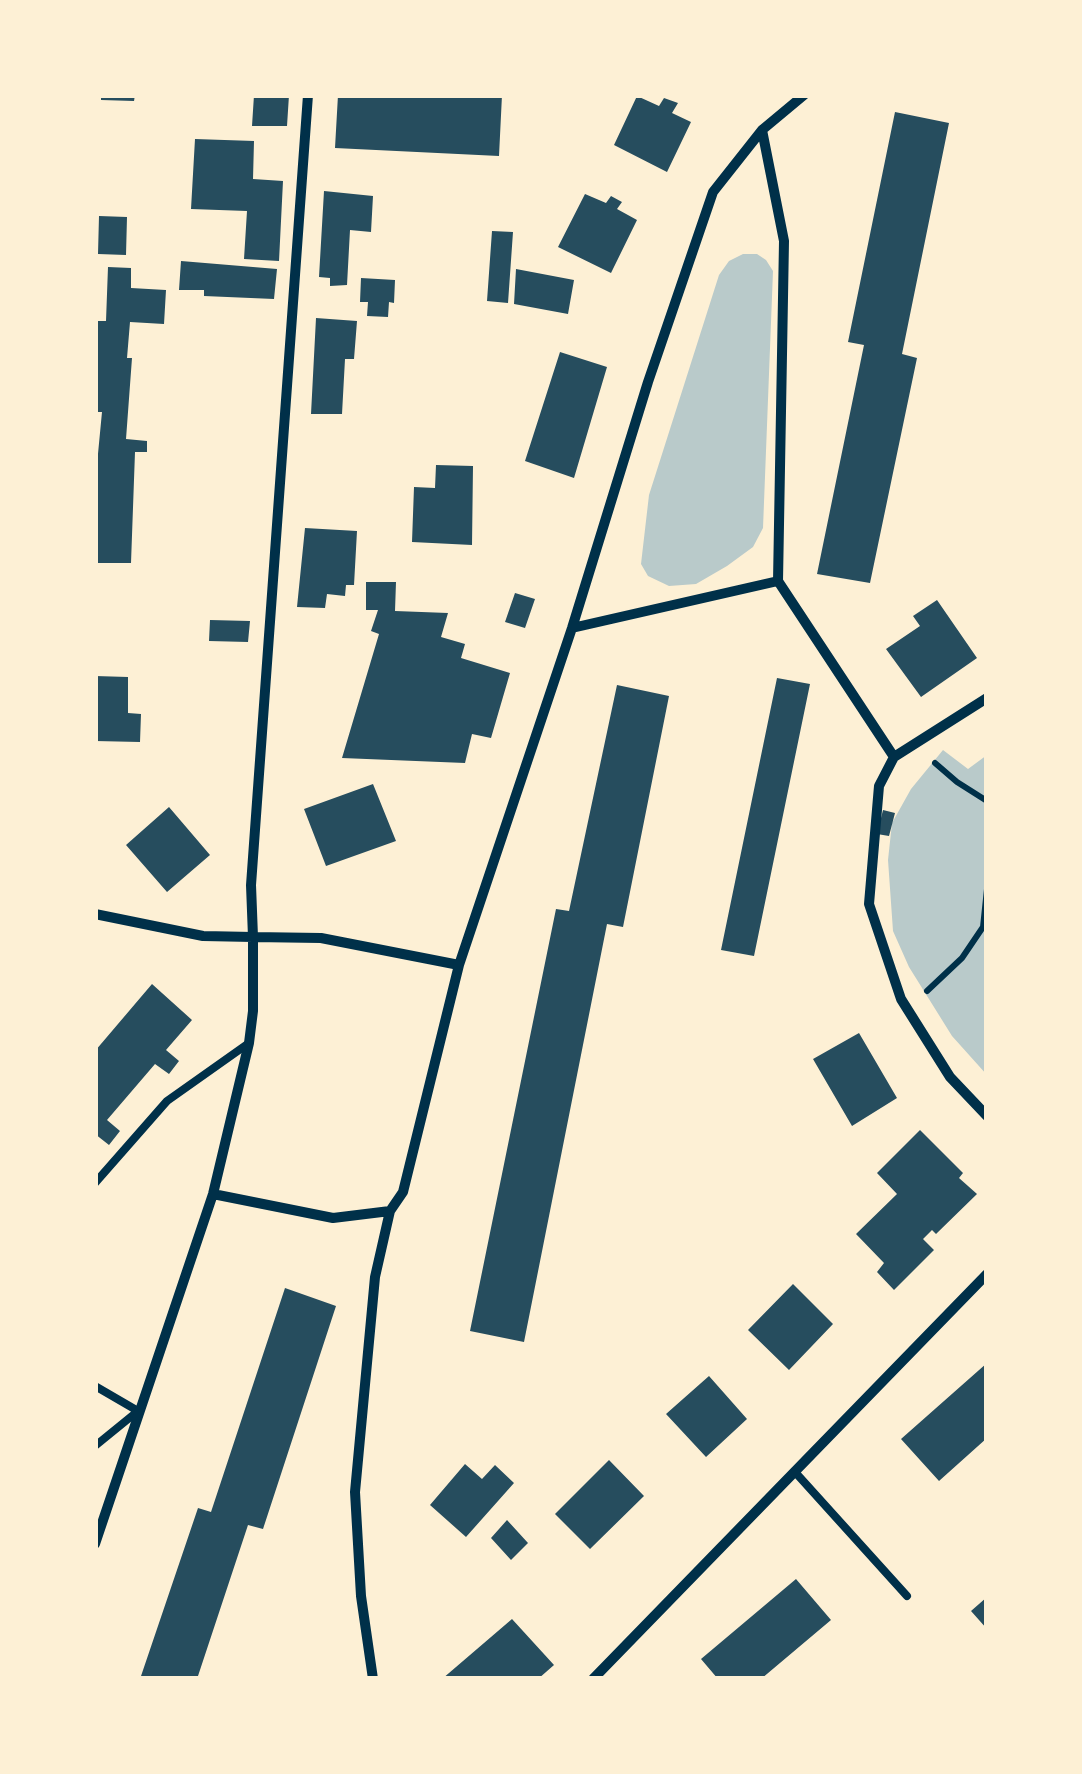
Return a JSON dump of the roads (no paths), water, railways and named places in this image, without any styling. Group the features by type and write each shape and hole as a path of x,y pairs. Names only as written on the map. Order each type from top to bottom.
{"street":[{"path":"95,1544 214,1194 249,1044 253,1011 251,885 308,95"},
{"path":"373,1679 361,1596 356,1492 375,1277 390,1212 403,1192 459,965 713,192 762,130 804,95"},
{"path":"762,130 784,241 778,581 894,756"},
{"path":"572,628 778,581"},
{"path":"987,698 894,756 879,786 869,904 907,1008 950,1077 987,1116"},
{"path":"95,914 203,936 321,938 459,965"},
{"path":"214,1194 333,1218 390,1212"},
{"path":"592,1679 987,1274"}],"lane":[{"path":"95,1184 167,1101 249,1044"},
{"path":"95,1386 138,1411 95,1446"},
{"path":"795,1472 907,1596"}]}
